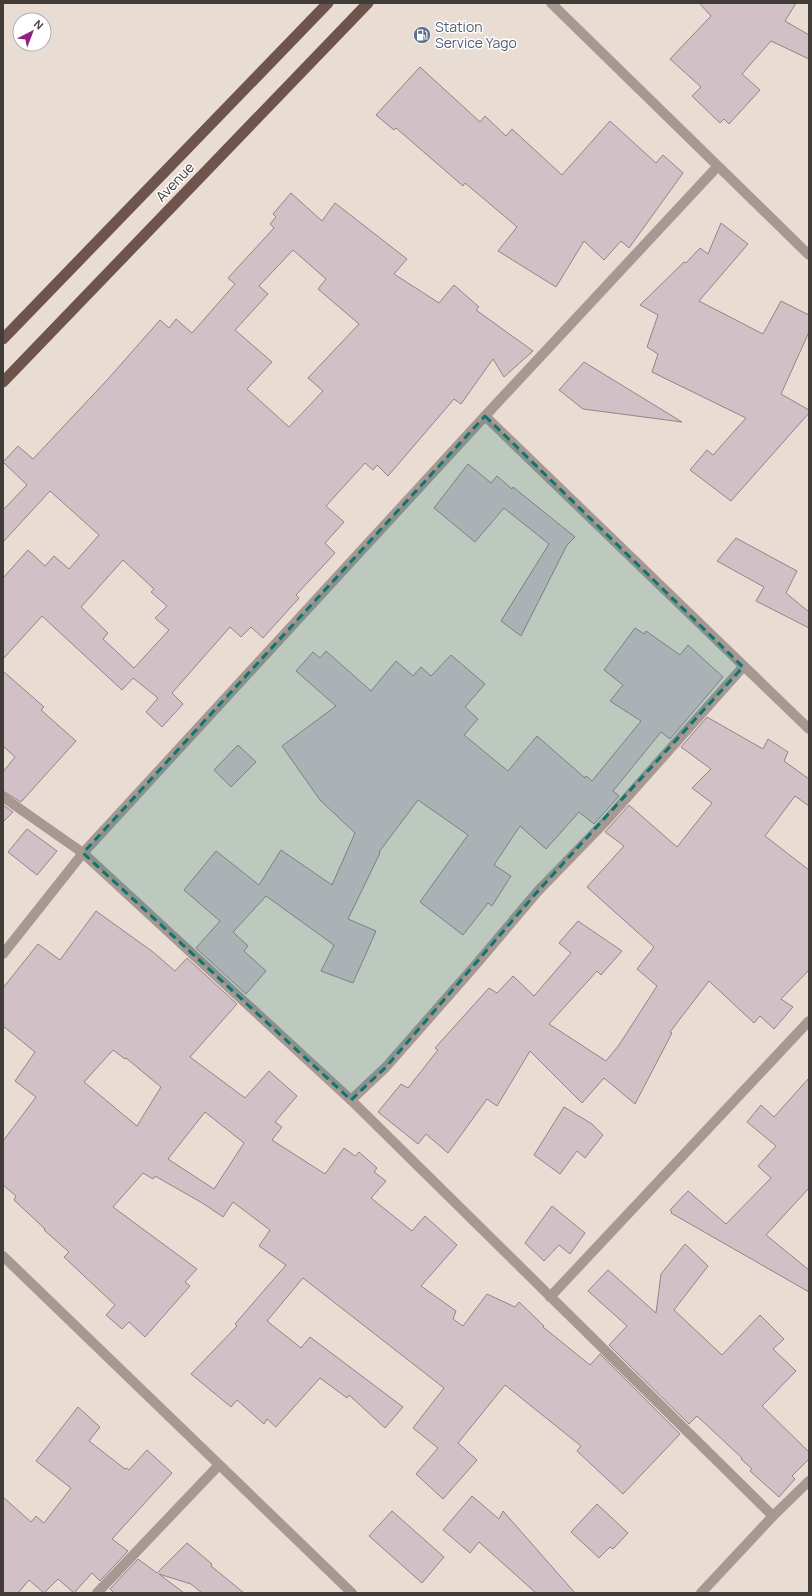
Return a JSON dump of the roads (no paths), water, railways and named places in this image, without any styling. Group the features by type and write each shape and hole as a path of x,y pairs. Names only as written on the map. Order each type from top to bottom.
{"highway":[{"path":"3,339 328,3"},
{"name":"Avenue","path":"3,382 368,3"}],"street":[{"path":"551,3 717,167 809,255"},
{"path":"3,954 83,853 485,416 717,167"},
{"path":"485,416 809,730"},
{"path":"352,1100 386,1066 473,968 538,891 606,821 743,667"},
{"path":"3,797 83,853 352,1100 550,1297 774,1516"},
{"path":"550,1297 809,1021"},
{"path":"3,1256 352,1593"},
{"path":"97,1593 219,1465"},
{"path":"701,1593 774,1516 809,1482"}],"place":[{"name":"Station Service Yago","path":"422,35"}]}
